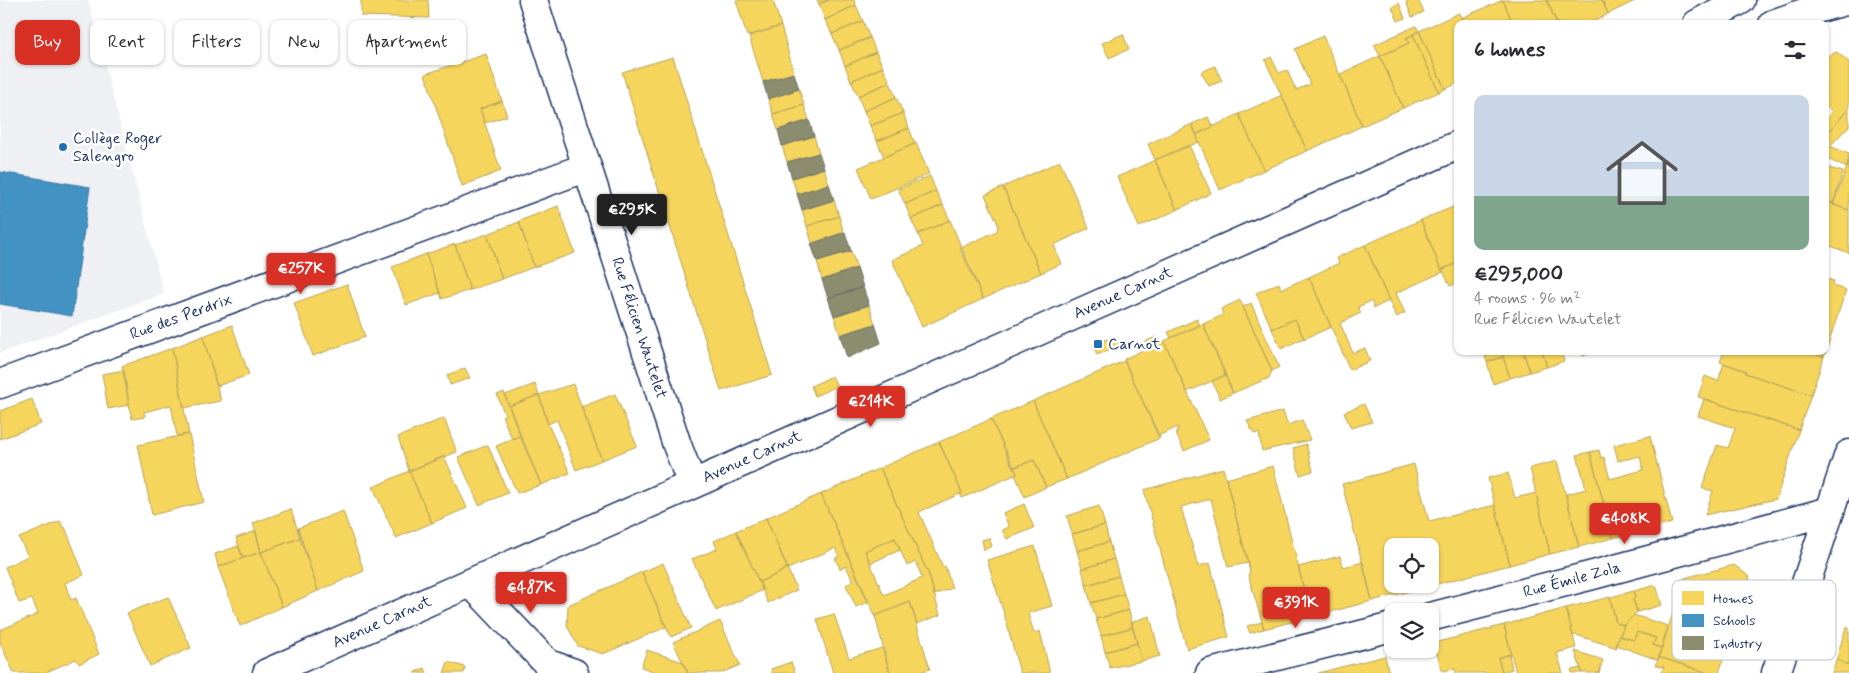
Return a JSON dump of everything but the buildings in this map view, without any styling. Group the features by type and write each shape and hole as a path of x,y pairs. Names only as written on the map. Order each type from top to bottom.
{"street":[{"name":"Rue Félicien Wautelet","path":"533,0 677,445 692,484"},
{"path":"1704,20 1741,0"},
{"path":"1784,20 1849,0"},
{"name":"Avenue Carnot","path":"267,673 1454,147"},
{"name":"Rue des Perdrix","path":"0,384 587,167"},
{"path":"1807,580 1849,454"},
{"name":"Rue Émile Zola","path":"1439,615 1593,576 1830,511"},
{"path":"470,583 548,664 574,673"},
{"path":"1210,673 1384,629"},
{"path":"1776,673 1780,660"}],"shaded area":[{"name":"Collège Roger Salengro","path":"0,0 88,0 93,20 90,20 90,65 105,65 164,294 0,353"}],"place":[{"name":"Collège Roger Salengro","path":"63,147"},
{"name":"Carnot","path":"1098,344"}]}
